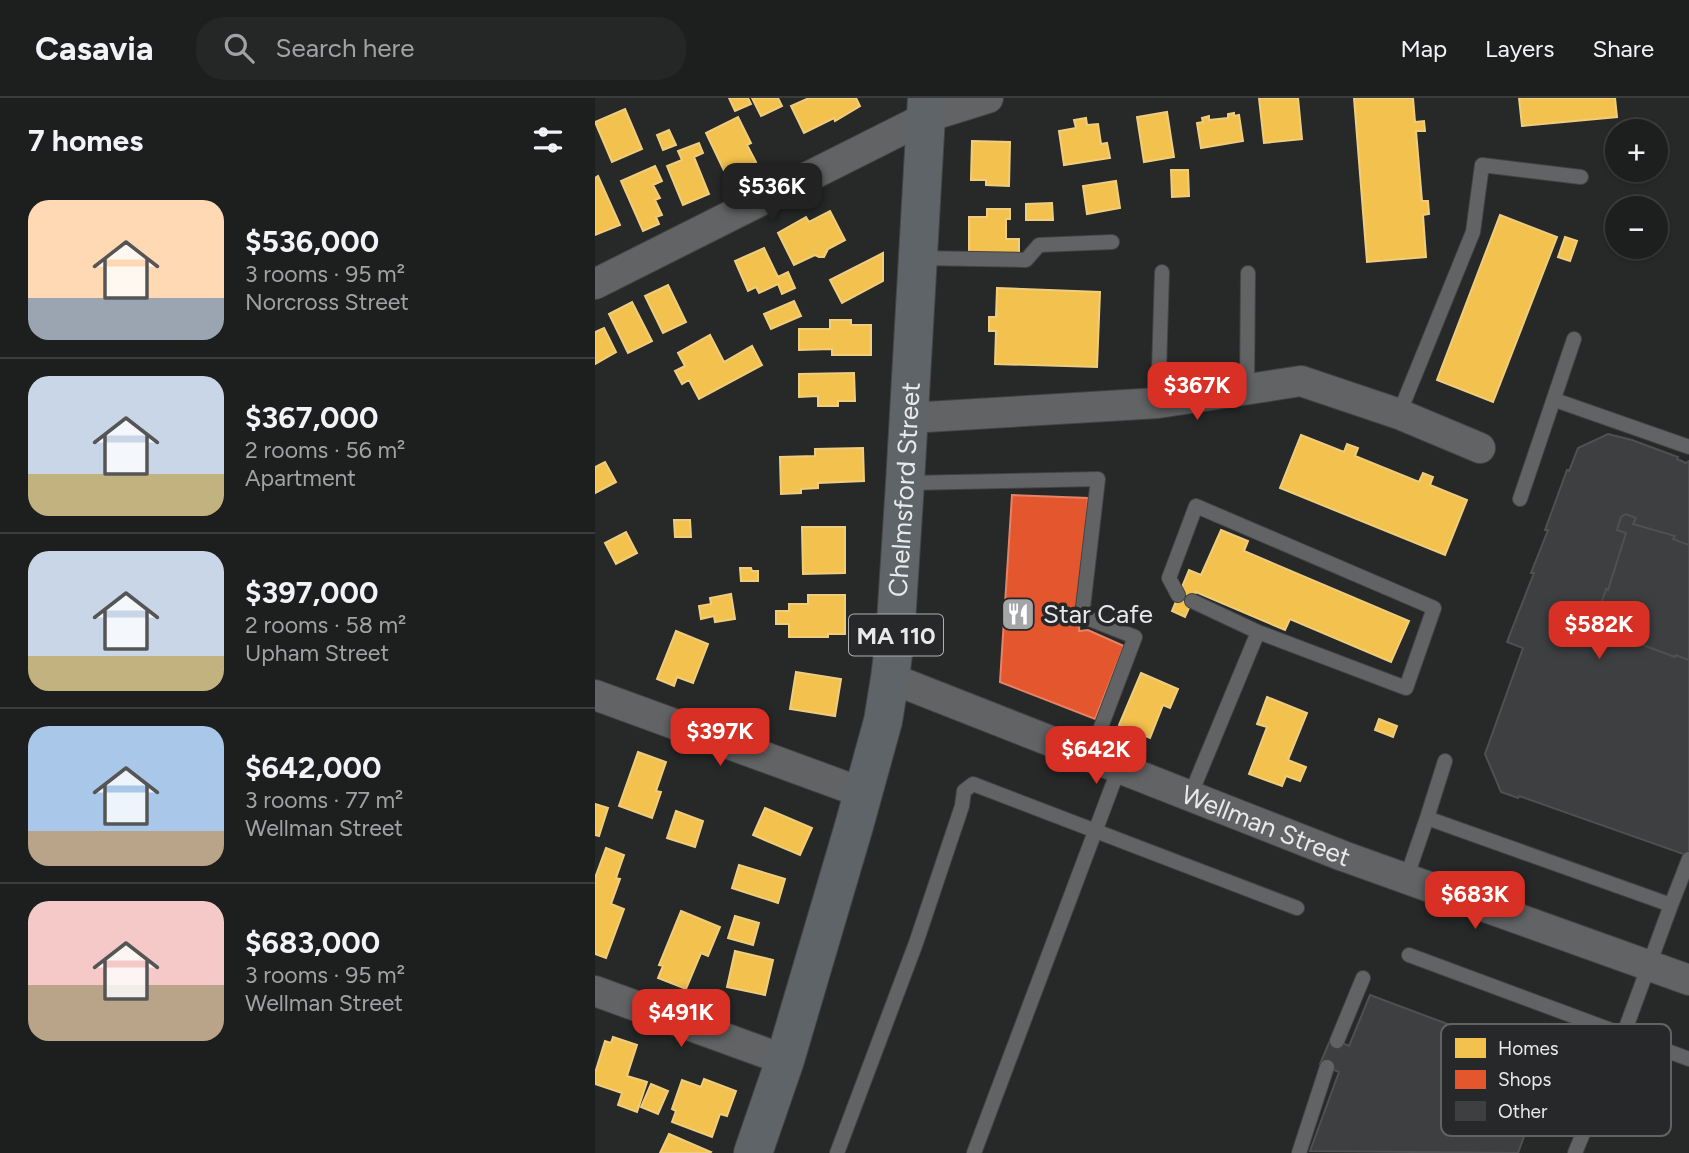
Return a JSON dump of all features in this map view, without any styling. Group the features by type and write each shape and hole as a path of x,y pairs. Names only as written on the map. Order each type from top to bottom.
{"main road":[{"name":"Chelmsford Street","path":"753,1153 785,1060 883,721 895,638 927,108"}],"street":[{"path":"595,284 927,108 988,98"},
{"path":"909,418 1157,403 1301,382 1399,414 1480,448"},
{"name":"Wellman Street","path":"890,678 1406,879 1689,980"},
{"path":"595,695 863,793"},
{"path":"595,991 785,1060"}],"lane":[{"path":"1399,414 1473,232 1482,165 1580,177"},
{"path":"918,258 1026,260 1039,245 1112,242"},
{"path":"1157,403 1162,272"},
{"path":"1247,389 1248,273"},
{"path":"1520,499 1574,339"},
{"path":"1555,400 1689,447"},
{"path":"905,483 1098,479 1082,616 1135,638 1090,757"},
{"path":"1196,506 1434,608 1406,688 1258,632 1185,598 1169,578 1196,506"},
{"path":"1190,796 1258,632"},
{"path":"1406,879 1445,761"},
{"path":"974,1153 1119,768"},
{"path":"837,1153 916,943 962,806 964,791 973,783 1297,908"},
{"path":"1426,818 1671,905"},
{"path":"1626,1024 1689,859"},
{"path":"1409,956 1598,1024"},
{"path":"1337,1041 1363,978"},
{"path":"1671,1052 1689,1059"},
{"path":"1299,1153 1327,1067"},
{"path":"1575,1153 1582,1136"}],"building: Homes":[{"path":"729,98 748,98 751,104 735,111"},
{"path":"752,98 778,98 782,106 761,116"},
{"path":"809,98 856,98 860,106 835,121 834,118 804,133 791,106"},
{"path":"1259,98 1298,98 1302,139 1264,143"},
{"path":"1354,98 1413,98 1415,122 1424,121 1425,131 1416,131 1422,201 1428,201 1429,214 1423,215 1426,257 1367,262"},
{"path":"1519,98 1615,98 1617,117 1522,126"},
{"path":"625,109 642,149 612,162 595,122"},
{"path":"1167,112 1174,157 1144,162 1137,117"},
{"path":"1234,113 1234,116 1239,115 1243,141 1201,148 1197,123 1203,122 1202,118 1209,116 1209,120 1228,118 1228,114"},
{"path":"738,117 751,143 747,145 756,162 727,177 706,133"},
{"path":"1086,118 1087,125 1098,124 1101,144 1107,143 1110,158 1064,165 1059,131 1076,128 1074,120"},
{"path":"669,130 676,145 663,150 657,135"},
{"path":"972,141 1010,142 1009,186 986,185 986,180 971,180"},
{"path":"699,143 703,153 694,157 709,194 683,205 667,166 682,160 678,151"},
{"path":"655,166 662,181 653,185 660,198 655,200 662,215 656,217 659,224 643,231 621,181"},
{"path":"1171,170 1188,170 1189,196 1172,197"},
{"path":"598,176 620,225 595,235 595,178"},
{"path":"1116,181 1120,208 1087,214 1083,186"},
{"path":"1052,203 1053,220 1026,220 1026,204"},
{"path":"987,209 1010,209 1010,219 1006,219 1006,239 1019,239 1019,255 969,255 969,217 987,217"},
{"path":"830,211 845,240 828,249 824,257 815,255 794,265 778,233 806,217 809,222"},
{"path":"1500,215 1557,237 1493,402 1437,380"},
{"path":"1565,237 1577,241 1570,261 1558,257"},
{"path":"764,248 778,277 788,272 795,288 782,294 778,284 759,293 756,287 748,291 735,261"},
{"path":"883,253 883,281 842,303 830,280"},
{"path":"668,285 686,322 663,333 645,296"},
{"path":"997,288 1100,292 1097,367 995,364 996,331 989,331 989,317 996,317"},
{"path":"794,301 801,316 771,329 764,314"},
{"path":"632,302 652,341 628,353 609,314"},
{"path":"830,320 851,320 851,325 871,325 871,355 832,355 832,349 799,350 799,329 830,329"},
{"path":"604,328 616,352 595,364 595,332"},
{"path":"710,335 724,362 752,346 762,365 699,399 689,380 682,384 675,371 685,366 678,353"},
{"path":"854,373 855,401 838,401 838,406 818,406 818,396 799,397 799,374"},
{"path":"1301,435 1344,452 1347,444 1358,448 1355,456 1419,482 1423,473 1433,477 1430,485 1467,500 1445,555 1280,488"},
{"path":"863,448 864,481 818,483 818,488 801,489 801,493 781,494 780,457 815,456 815,449"},
{"path":"605,462 616,482 595,493 595,467"},
{"path":"674,520 690,520 691,537 675,537"},
{"path":"802,527 845,527 845,573 803,574"},
{"path":"1221,530 1248,541 1244,551 1409,621 1391,662 1290,619 1285,630 1196,592 1185,617 1172,611 1189,570 1201,575"},
{"path":"626,532 637,553 616,564 605,543"},
{"path":"740,568 758,571 758,581 741,581"},
{"path":"731,594 735,619 715,622 714,616 701,619 699,606 711,604 710,598"},
{"path":"808,595 845,595 845,634 789,637 789,624 776,624 776,611 789,611 789,604 808,604"},
{"path":"676,631 708,644 693,683 677,677 674,686 657,679"},
{"path":"796,672 841,679 835,716 790,709"},
{"path":"1141,673 1178,689 1170,708 1163,705 1150,738 1119,725"},
{"path":"1267,697 1307,713 1288,760 1306,767 1300,781 1286,776 1282,786 1249,774 1267,727 1257,724"},
{"path":"1379,719 1397,726 1393,737 1375,730"},
{"path":"638,752 666,762 656,791 661,792 652,818 619,806"},
{"path":"595,804 608,808 599,836 595,835"},
{"path":"765,808 812,828 800,855 753,835"},
{"path":"676,811 703,821 695,847 667,838"},
{"path":"606,848 624,855 616,878 620,879 611,904 624,909 606,958 595,954 595,878"},
{"path":"739,865 785,879 778,903 732,888"},
{"path":"681,911 720,927 708,956 701,953 686,989 658,978 663,966 659,965"},
{"path":"735,916 759,923 753,945 728,938"},
{"path":"735,951 773,960 765,995 727,987"},
{"path":"613,1037 637,1045 627,1076 647,1082 637,1112 618,1105 622,1093 595,1084 595,1073 605,1041 611,1043"},
{"path":"704,1079 736,1091 727,1116 720,1114 712,1137 672,1122 676,1111 672,1109 682,1080 701,1087"},
{"path":"651,1084 668,1091 658,1114 641,1107"},
{"path":"669,1134 711,1152 660,1153"}],"building: Shops":[{"path":"1012,495 1088,498 1079,631 1088,630 1124,646 1095,719 1000,682"}],"building: Other":[{"path":"1608,434 1678,457 1677,459 1686,463 1689,461 1689,545 1673,539 1675,536 1633,524 1636,518 1626,514 1621,517 1617,530 1626,533 1608,590 1606,589 1598,613 1588,611 1583,624 1585,629 1595,633 1597,628 1689,660 1689,856 1501,792 1485,754 1523,648 1507,642 1534,573 1531,573 1567,470 1569,471 1578,448"},
{"path":"1626,514 1636,518 1633,524 1675,536 1673,539 1689,545 1689,660 1597,628 1595,633 1585,629 1583,624 1588,611 1598,613 1606,589 1608,590 1626,533 1617,530 1621,517"},
{"path":"1370,995 1448,1024 1441,1024 1441,1136 1524,1136 1518,1153 1310,1151 1339,1072 1320,1064 1331,1038 1349,1046"}],"place":[{"name":"Star Cafe","path":"1018,614"}]}
